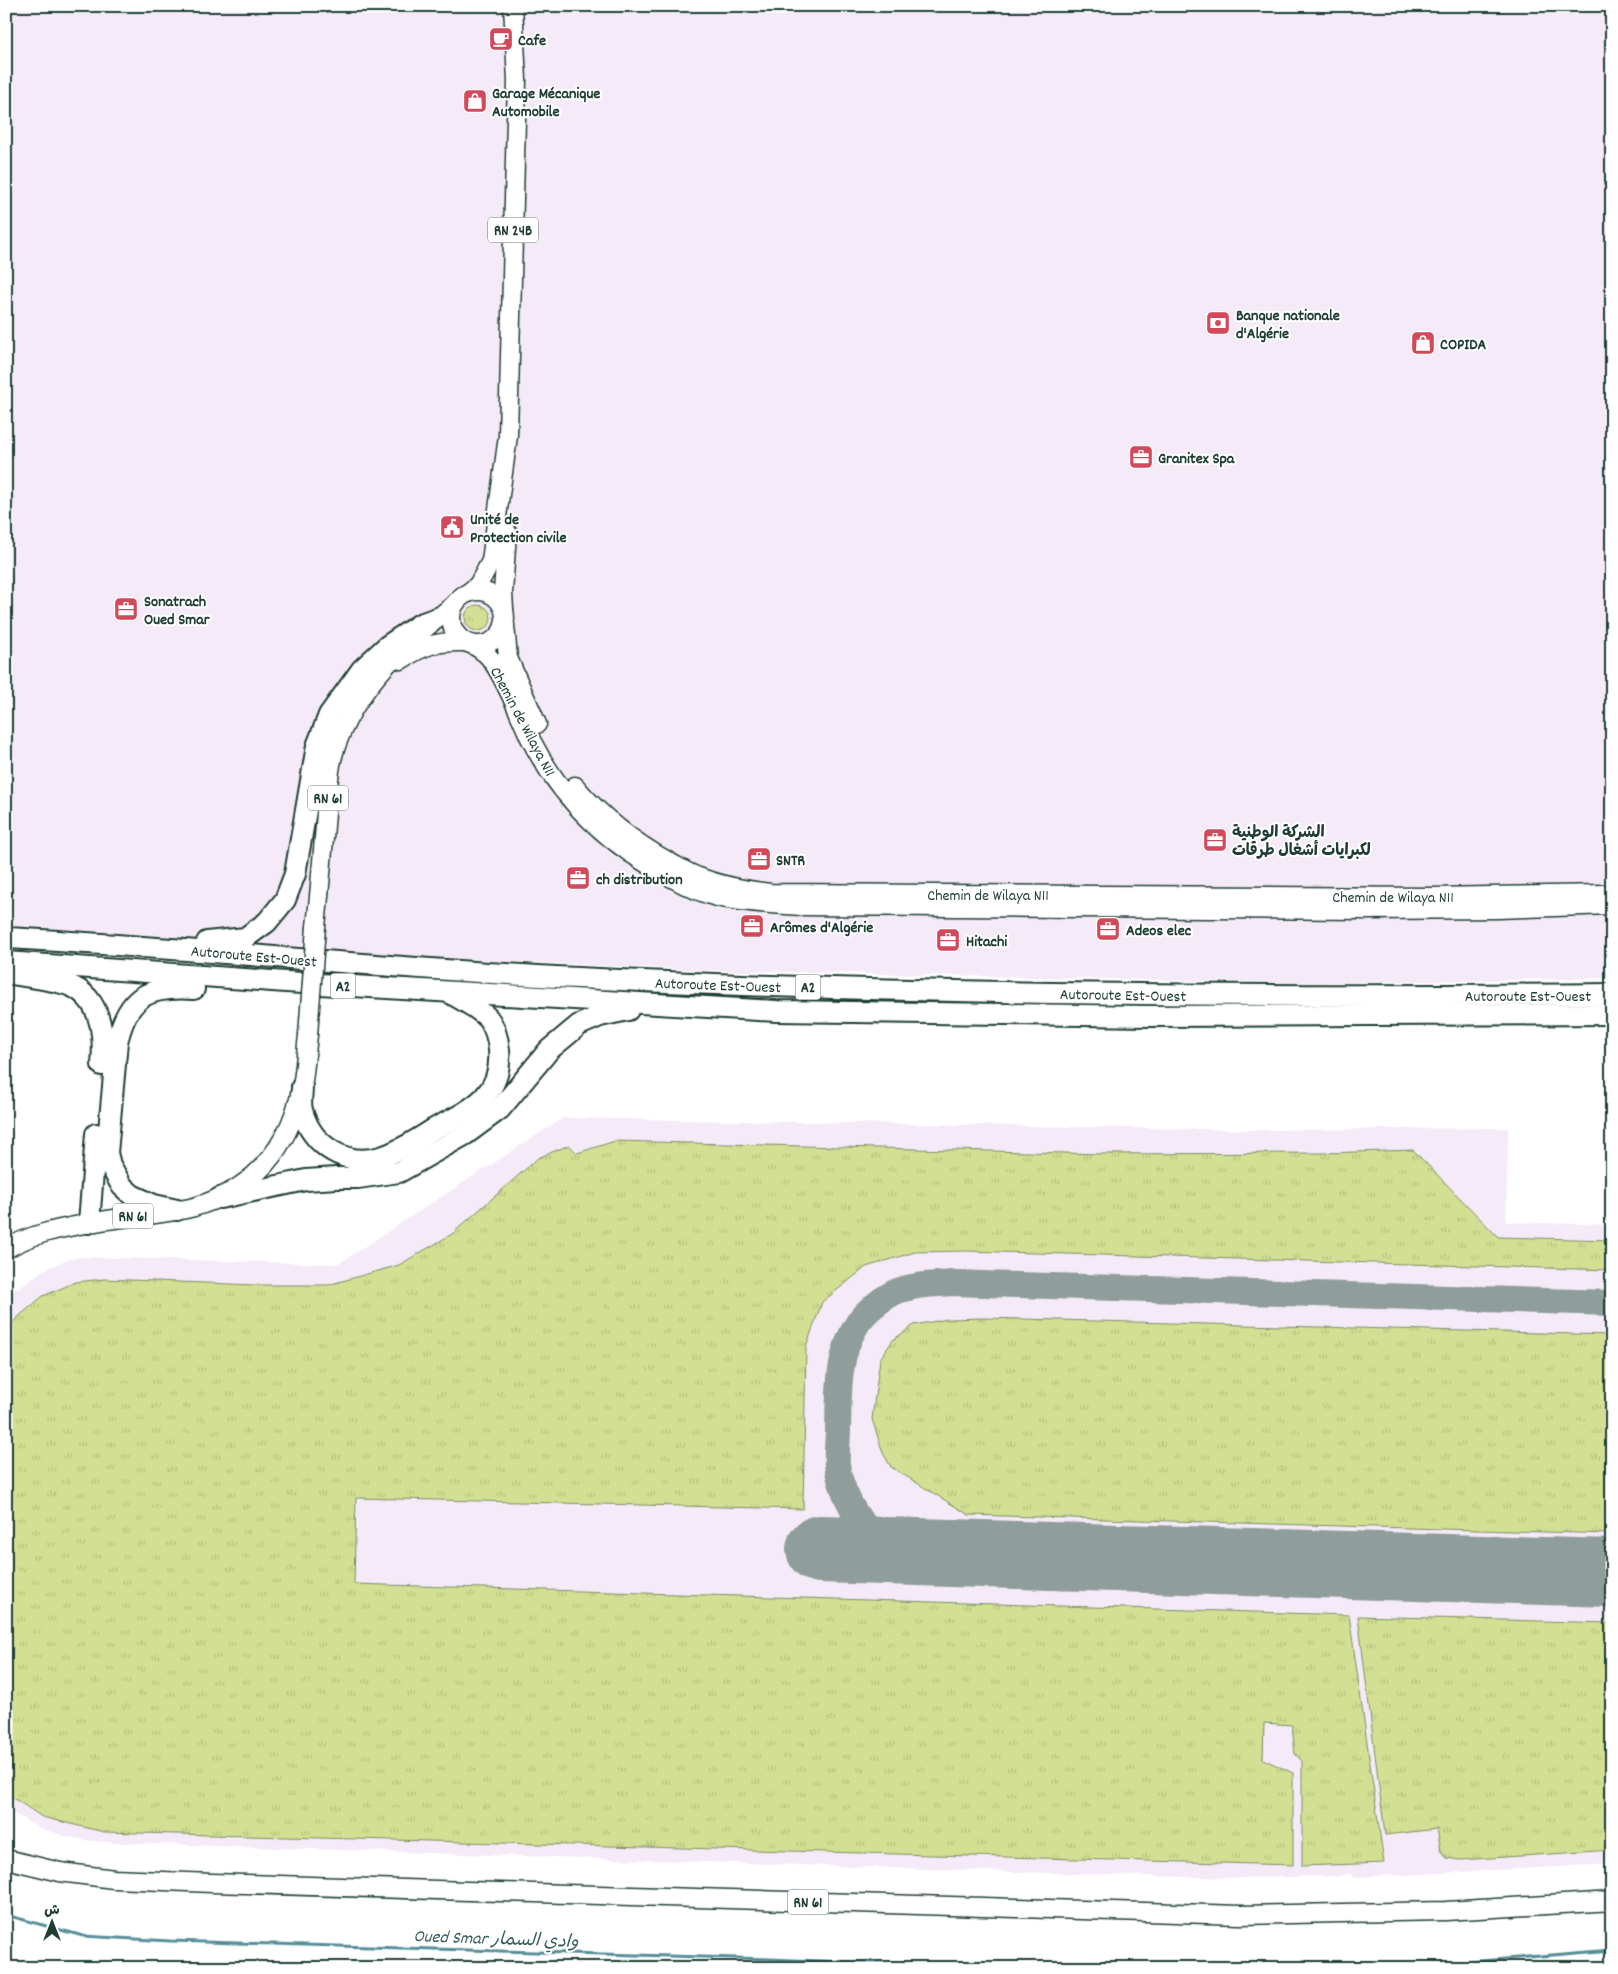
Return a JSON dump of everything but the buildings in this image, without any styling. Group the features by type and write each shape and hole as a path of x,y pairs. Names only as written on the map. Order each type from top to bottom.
{"highway":[{"path":"99,943 218,942 245,938 267,922 285,900 294,874 317,746 329,714 362,670 387,646 420,624 437,618"},
{"name":"Autoroute Est-Ouest","path":"6,938 99,943 406,968 750,986 1147,995 1612,994"},
{"name":"Autoroute Est-Ouest","path":"6,962 448,992 681,1006 852,1013 1121,1016 1612,1014"},
{"path":"6,972 71,986 81,991 89,999 100,1020 104,1044 96,1222"},
{"path":"96,1222 107,1153 117,1042 121,1025 130,1010 140,998 152,991 168,988 236,990 286,982"},
{"path":"302,1087 302,1109 310,1131 326,1148 349,1158 364,1160 384,1157 472,1108 490,1092 500,1061 498,1038 488,1019 448,992"},
{"path":"220,1198 306,1180 358,1178 399,1172 466,1134 500,1109 549,1050 579,1025 600,1016 638,1008 681,1006"},
{"path":"107,1153 115,1176 132,1195 154,1205 177,1210"}],"main road":[{"name":"RN 24B","path":"507,454 517,80 513,6"},
{"name":"RN 61","path":"6,1249 46,1232 96,1222 177,1210 220,1198 251,1180 263,1169 284,1138 302,1087 329,780 333,754 342,729 374,679 398,652 478,585 485,574 491,561 507,454"},
{"name":"Chemin de Wilaya N11","path":"507,454 509,495 503,593 506,645 512,667 541,734 572,783 602,815 639,844 697,877 716,883 770,893 1422,897 1612,894"},
{"path":"477,591 486,592 494,596 504,617 496,639 481,645 469,643 454,629 451,621 462,598 477,591"},
{"name":"RN 61","path":"374,679 401,660 426,646 444,641 469,643"},
{"name":"Chemin de Wilaya N11","path":"469,643 491,659 541,757 574,804 602,831 632,855 693,889 716,897 747,902 800,906 1394,910 1612,905"},
{"name":"RN 61","path":"6,1859 60,1872 114,1878 202,1883 1145,1913 1240,1915 1446,1911 1612,1901"}],"shaded area":[{"path":"6,6 1612,6 1612,978 1300,983 697,970 260,950 6,929"},
{"path":"563,1118 1253,1130 1508,1128 1506,1222 1612,1225 1612,1864 1352,1877 1350,1874 1347,1874 1338,1876 1239,1878 124,1843 91,1841 65,1836 39,1828 6,1807 6,1297 42,1271 66,1260 80,1257 338,1264"}],"green space":[{"path":"478,605 487,609 491,618 487,627 478,631 469,627 465,618 469,609"},
{"path":"615,1141 1102,1154 1326,1153 1413,1150 1498,1237 1612,1240 1612,1270 966,1251 915,1252 866,1267 822,1302 806,1347 803,1509 356,1498 354,1584 1349,1615 1384,1863 1302,1866 1302,1761 1295,1754 1292,1725 1264,1723 1263,1759 1293,1773 1293,1865 104,1832 42,1817 6,1793 6,1331 17,1318 43,1296 76,1282 104,1279 255,1285 328,1285 399,1265 452,1234 538,1158 569,1145 577,1153"},
{"path":"985,1318 1612,1335 1612,1534 969,1515 891,1467 883,1453 872,1419 880,1359 893,1340 914,1325 948,1319"},
{"path":"1358,1616 1612,1623 1612,1850 1459,1860 1447,1858 1441,1850 1437,1829 1385,1835"}],"waterway":[{"name":"Oued Smar وادي السمار","path":"6,1915 83,1936 170,1941 770,1959 989,1968"},
{"name":"Oued Smar وادي السمار","path":"1397,1968 1612,1950"}],"taxiway":[{"path":"923,1552 889,1541 866,1527 848,1500 842,1486 837,1464 839,1389 845,1350 856,1326 863,1316 883,1299 900,1290 922,1285 952,1283 1612,1303"}],"runway":[{"path":"820,1549 1612,1573"}],"place":[{"name":"Cafe","path":"501,39"},
{"name":"Garage Mécanique Automobile","path":"475,101"},
{"name":"Banque nationale d'Algérie","path":"1218,323"},
{"name":"COPIDA","path":"1423,343"},
{"name":"Granitex Spa","path":"1141,457"},
{"name":"Unité de Protection civile","path":"452,527"},
{"name":"Sonatrach Oued Smar","path":"126,609"},
{"name":"الشركة الوطنية لكبرايات أشغال طرقات","path":"1215,840"},
{"name":"SNTR","path":"759,859"},
{"name":"ch distribution","path":"578,878"},
{"name":"Arômes d'Algérie","path":"752,926"},
{"name":"Adeos elec","path":"1108,929"},
{"name":"Hitachi","path":"948,940"}]}
